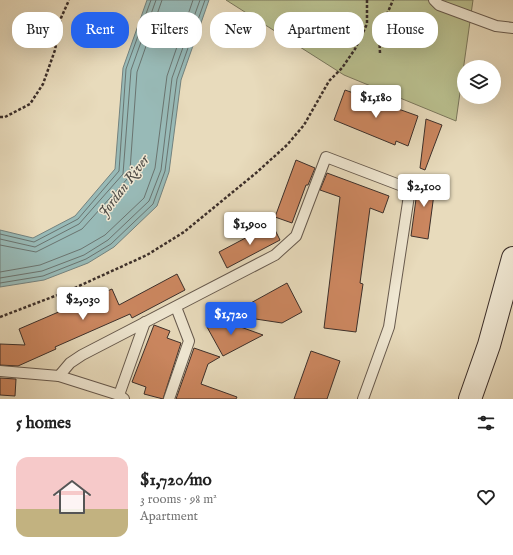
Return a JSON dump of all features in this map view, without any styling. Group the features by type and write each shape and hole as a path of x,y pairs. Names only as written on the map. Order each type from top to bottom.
{"main road":[{"path":"470,399 489,345 513,258"}],"lane":[{"path":"434,0 439,5 489,24 513,28"},
{"path":"59,376 70,364 82,355 275,255 289,244 296,236 326,157 410,189 388,327 363,399"},
{"path":"169,399 189,341 176,307"},
{"path":"0,371 59,376 122,397 145,322"}],"path":[{"path":"0,117 5,117 30,104 43,84 56,50 61,18 69,0"},
{"path":"0,317 68,291 147,255 184,232 256,173 287,145 304,125 329,81 342,68 355,49 367,24 367,0"},
{"path":"380,53 379,33 393,0"}],"green space":[{"path":"226,0 473,0 465,60 457,60 457,104 458,104 456,121 344,75 302,48 364,48 364,12 274,12 274,31 266,25 266,12 245,12"}],"water":[{"path":"147,0 209,0 202,20 202,12 143,12"},
{"name":"Jordan River","path":"137,28 137,48 192,48 181,80 169,172 157,206 114,247 88,263 44,280 0,287 0,230 33,238 75,216 115,169 123,68"}],"building":[{"path":"345,90 418,116 408,146 396,141 395,145 334,120"},
{"path":"426,119 442,125 425,170 420,168"},
{"path":"296,160 315,168 308,185 306,185 292,223 275,217"},
{"path":"327,173 389,196 383,213 370,208 360,283 363,284 356,332 324,328 340,197 320,190"},
{"path":"419,177 436,179 428,239 411,236"},
{"path":"272,224 280,240 227,268 219,252"},
{"path":"177,274 185,290 132,318 130,314 55,347 56,349 18,366 0,365 0,344 25,345 19,329 112,289 119,305"},
{"path":"287,283 302,312 282,323 229,315"},
{"path":"221,320 263,335 223,356 207,327"},
{"path":"154,325 170,331 167,338 181,343 163,399 144,394 146,387 132,382"},
{"path":"194,348 220,357 208,364 201,384 237,397 236,399 176,399"},
{"path":"311,351 340,361 327,399 294,399"},
{"path":"0,378 16,379 15,396 0,395"}]}
